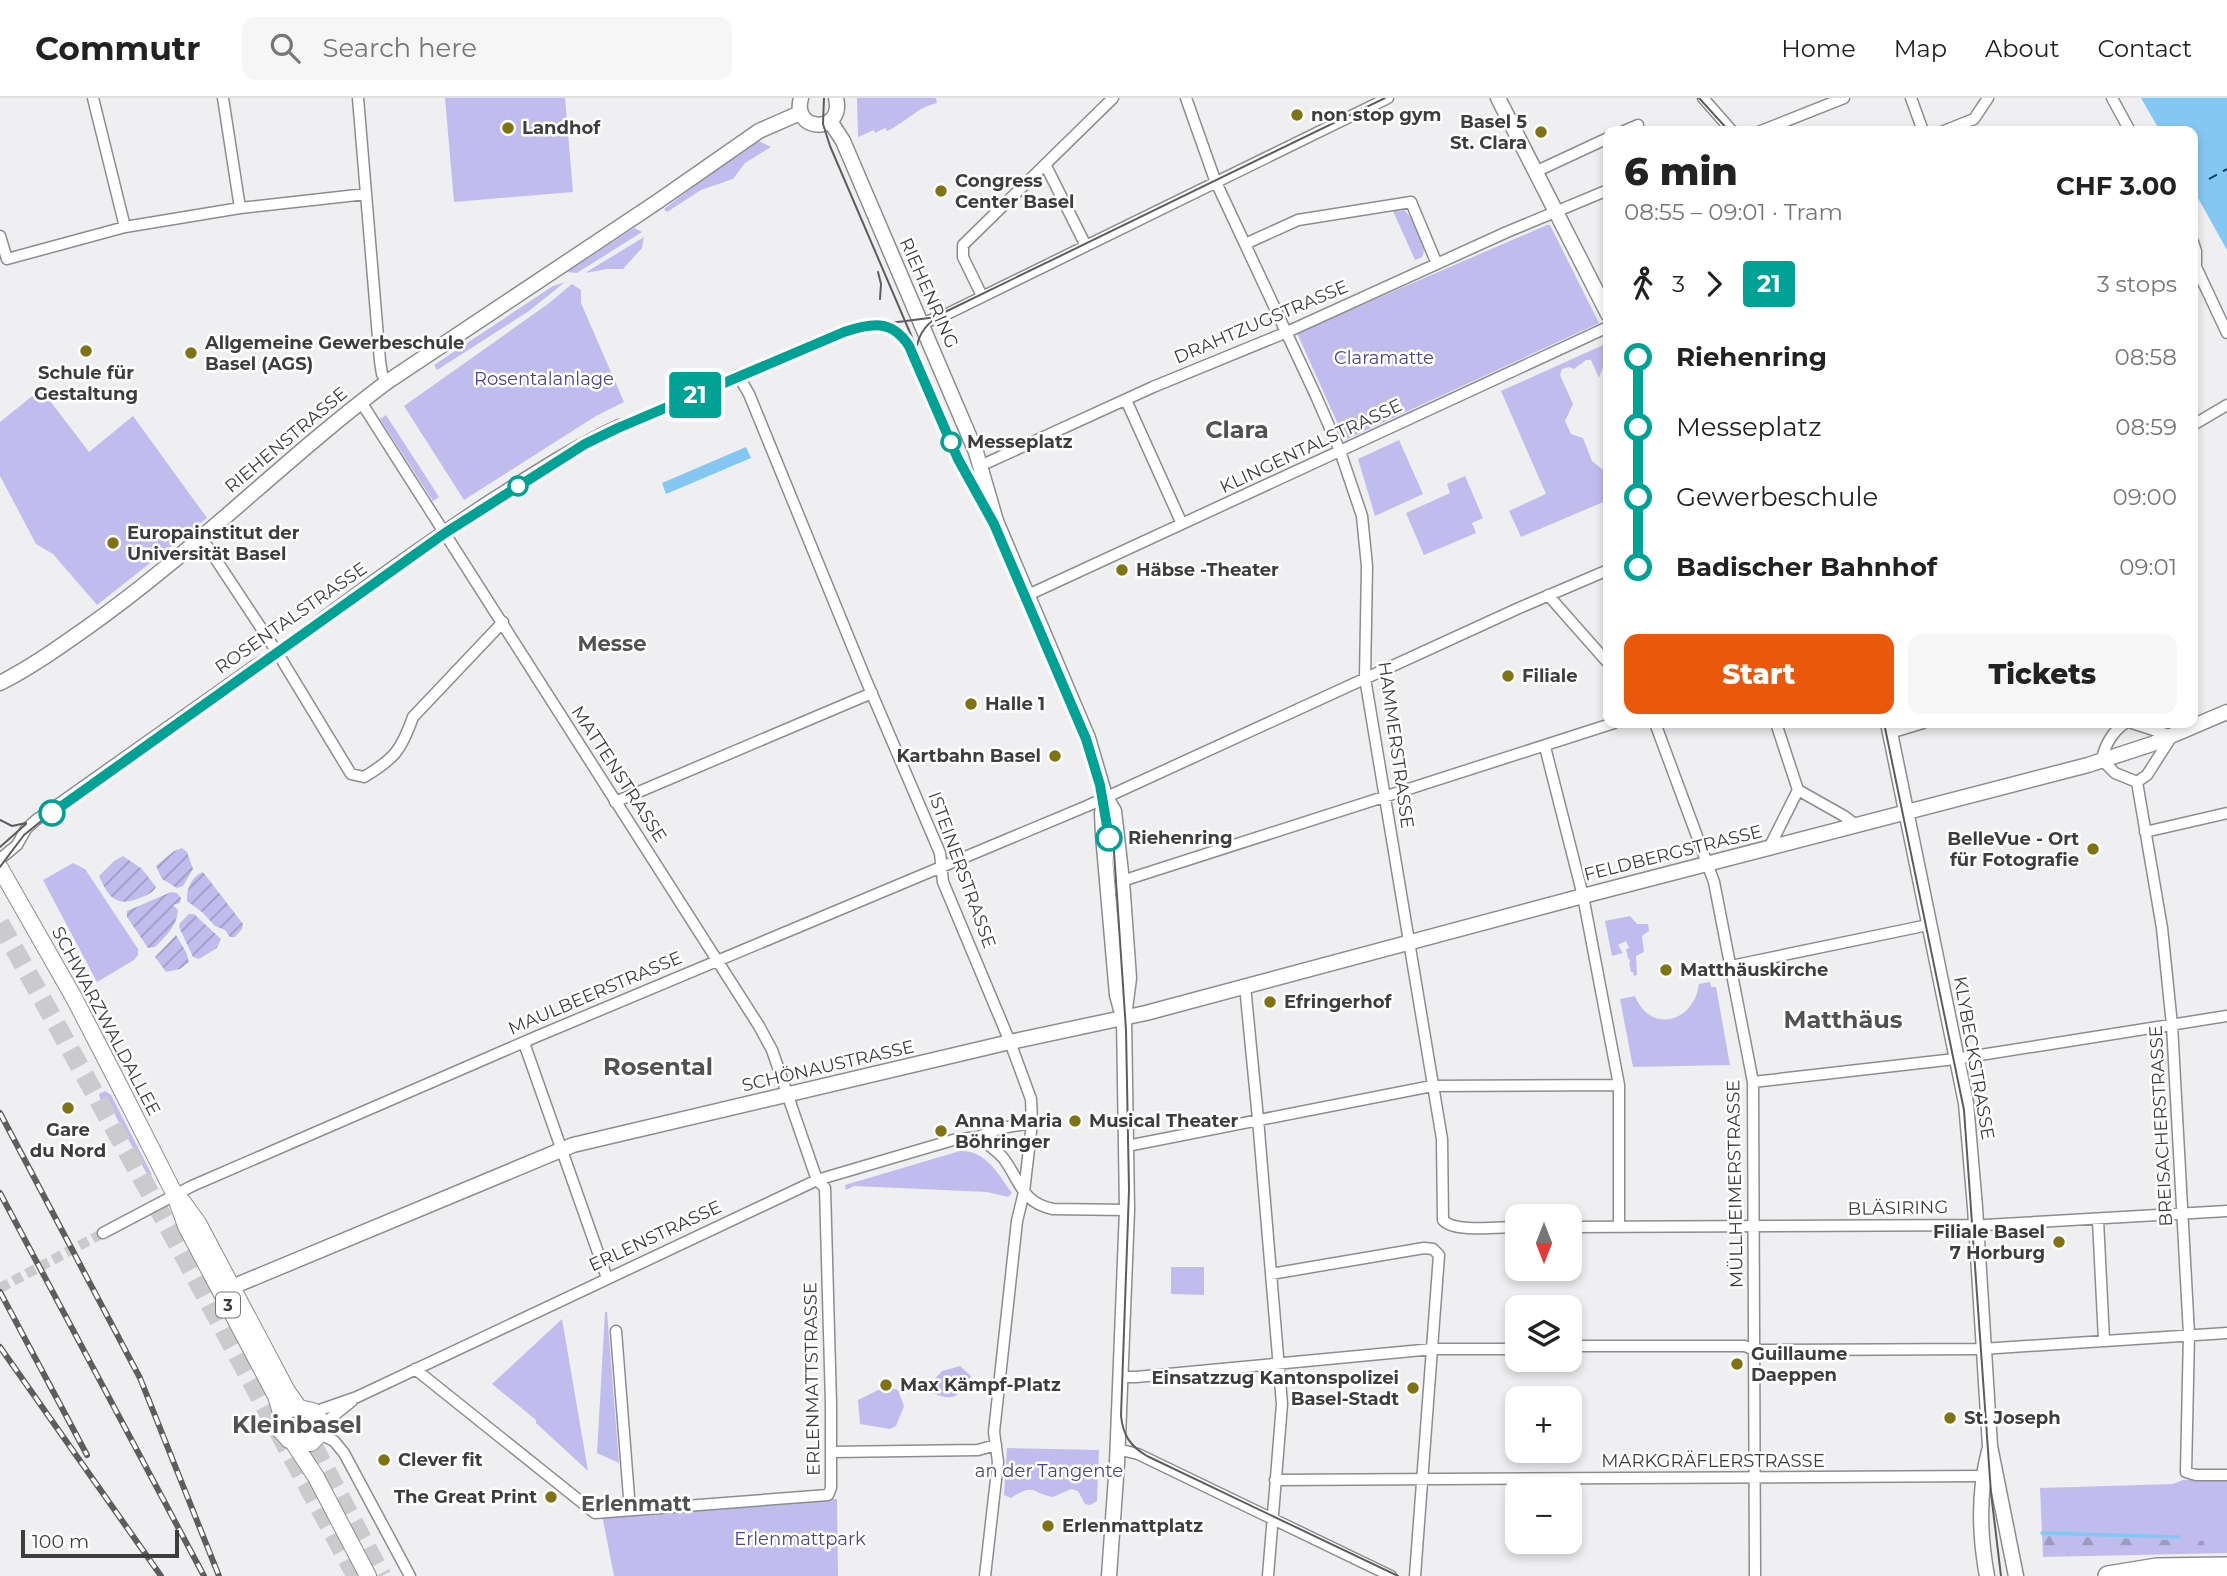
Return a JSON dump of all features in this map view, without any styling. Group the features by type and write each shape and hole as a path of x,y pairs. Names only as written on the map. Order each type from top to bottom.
{"highway":[{"path":"2108,1576 2157,1568 2227,1567"}],"main road":[{"path":"1498,98 1603,304"},
{"path":"800,106 813,124 823,124 830,121 836,113 837,100"},
{"name":"RIEHENSTRASSE","path":"0,683 135,592 387,382 800,106"},
{"name":"RIEHENRING","path":"830,121 843,141 946,381 980,466 996,521 1088,738 1105,796 1114,811 1129,978 1124,1017 1126,1210 1109,1576"},
{"name":"RIEHENSTRASSE","path":"0,693 17,674"},
{"name":"FELDBERGSTRASSE","path":"2198,725 2227,712"},
{"name":"KLYBECKSTRASSE","path":"1889,728 1968,1119 1990,1446 2016,1576"},
{"name":"FELDBERGSTRASSE","path":"1124,1017 2102,760 2190,728"},
{"name":"RIEHENRING","path":"1105,796 1102,813 1116,995 1124,1017"},
{"name":"SCHWARZWALDALLEE","path":"0,867 73,996 175,1195 186,1226 276,1396 282,1416"},
{"name":"SCHÖNAUSTRASSE","path":"232,1287 562,1149 1124,1017"},
{"name":"SCHWARZWALDALLEE","path":"175,1195 198,1223 293,1402 313,1424 316,1477"},
{"path":"282,1416 289,1409 313,1424 293,1442"},
{"name":"3","path":"282,1416 280,1430 285,1438 293,1442"},
{"name":"SCHWARZWALDALLEE","path":"293,1442 316,1477 368,1576"},
{"name":"KLYBECKSTRASSE","path":"1987,1576 1980,1527 1983,1476 1990,1446"}],"street":[{"path":"93,98 125,228"},
{"path":"223,98 240,208"},
{"path":"358,98 380,361 382,374 387,382"},
{"path":"982,296 963,257 963,245 1113,98"},
{"name":"HAMMERSTRASSE","path":"1186,98 1216,183 1287,332 1340,452 1362,516 1367,566 1365,678 1442,1139 1443,1220 1448,1225 1458,1227 1505,1227"},
{"path":"920,324 1388,98"},
{"path":"1703,98 1728,126"},
{"path":"1774,126 1844,98"},
{"path":"1911,98 1921,126"},
{"path":"1956,126 1974,119 1988,98"},
{"path":"2112,98 2127,126"},
{"path":"1535,172 1603,140"},
{"path":"1046,166 1086,246"},
{"name":"DRAHTZUGSTRASSE","path":"980,466 1165,381 1287,332 1603,192"},
{"path":"0,236 8,258 125,228 240,208 366,194"},
{"path":"1245,244 1298,220 1411,202 1437,264"},
{"path":"2198,276 2227,333"},
{"name":"KLINGENTALSTRASSE","path":"1027,595 1492,383 1603,329"},
{"name":"ISTEINERSTRASSE","path":"738,375 750,394 940,853 943,882 1031,1099 1032,1123 1024,1192 1017,1221 994,1432 998,1462 985,1576"},
{"path":"1126,400 1182,524"},
{"name":"MATTENSTRASSE","path":"361,402 718,960 772,1050 817,1180"},
{"path":"2198,422 2227,405"},
{"name":"ROSENTALSTRASSE","path":"0,859 17,845 36,820 277,652 443,531 574,448 619,425"},
{"path":"201,537 277,652 351,774 364,777 391,761 406,736 413,717 503,622"},
{"name":"MAULBEERSTRASSE","path":"103,1233 175,1195 1105,796 1603,572"},
{"path":"1548,595 1603,657"},
{"path":"615,802 872,693"},
{"path":"1122,881 1603,727"},
{"name":"MÜLLHEIMERSTRASSE","path":"1657,728 1714,881 1753,1082 1755,1576"},
{"path":"1778,728 1798,790 1856,825"},
{"path":"2121,728 2108,742 2102,760 2115,773 2137,782 2147,775 2172,736 2147,728"},
{"path":"1545,747 1583,896 1619,1085 1619,1227"},
{"name":"BREISACHERSTRASSE","path":"2137,782 2162,928 2172,1025 2189,1334 2186,1472 2196,1475 2227,1475"},
{"path":"1769,848 1798,790"},
{"path":"2145,832 2227,813"},
{"path":"1731,966 1928,925"},
{"path":"1244,986 1282,1404 1268,1576"},
{"path":"1753,1082 1957,1058 2227,1016"},
{"path":"524,1043 607,1278"},
{"path":"1126,1146 1432,1086 1619,1085"},
{"name":"ERLENSTRASSE","path":"313,1424 356,1397 817,1180 953,1140 978,1137 1001,1128 1032,1123"},
{"path":"978,1137 1004,1159 1024,1192 1042,1207 1126,1210"},
{"name":"ERLENMATTSTRASSE","path":"415,1369 595,1513 828,1495 831,1488 832,1451 825,1188 817,1180"},
{"name":"BLÄSIRING","path":"1582,1227 1976,1225 2227,1212"},
{"path":"2098,1220 2104,1340"},
{"path":"1271,1273 1428,1247 1439,1255 1415,1576"},
{"path":"616,1331 630,1510"},
{"path":"1582,1346 1745,1346 1754,1350 1985,1348 2227,1333"},
{"path":"1120,1377 1278,1365 1433,1349 1505,1349"},
{"path":"313,1424 344,1453 410,1576"},
{"path":"832,1451 978,1450 996,1445"},
{"path":"1117,1448 1138,1454 1391,1576"},
{"name":"MARKGRÄFLERSTRASSE","path":"1275,1480 1983,1476"}],"green space":[{"name":"Landhof","path":"445,98 565,98 573,192 454,202"},
{"path":"857,98 936,98 937,103 923,108 887,131 885,128 875,133 874,130 858,137"},
{"path":"759,141 771,147 745,163 733,179 701,190 667,212 664,209 735,155"},
{"path":"1404,210 1416,225 1424,245 1422,257 1415,260 1393,211"},
{"name":"Claramatte","path":"1550,225 1599,323 1345,440 1297,333"},
{"path":"634,228 642,232 577,273 567,272"},
{"path":"644,237 642,248 623,269 585,273"},
{"path":"565,282 529,311 437,370 434,365 553,286"},
{"name":"Rosentalanlage","path":"572,284 581,290 581,303 624,402 596,416 464,500 404,406"},
{"path":"1603,345 1603,368 1599,378 1591,360 1586,360 1574,369 1562,369 1560,375 1573,404 1565,421 1571,434 1583,438 1592,461 1603,469 1603,502 1521,537 1509,511 1546,494 1501,391"},
{"path":"41,389 89,452 133,416 207,518 97,605 53,554 36,544 0,476 0,422"},
{"path":"386,415 439,497 433,501 380,419"},
{"path":"1399,440 1423,494 1375,516 1358,459"},
{"path":"1465,476 1483,518 1472,523 1476,533 1424,555 1406,513 1450,493 1447,484"},
{"path":"182,848 187,852 193,869 183,886 177,888 162,879 156,866"},
{"path":"123,856 142,869 156,887 137,899 123,902 109,894 99,876"},
{"path":"73,863 85,869 138,949 134,960 97,982 43,880"},
{"path":"203,872 243,924 235,937 230,937 225,930 215,926 187,901 190,884"},
{"path":"171,892 177,893 181,898 180,903 173,905 178,910 176,921 155,947 148,948 127,917 127,911"},
{"path":"189,914 194,914 221,939 217,948 199,959 193,957 179,927"},
{"path":"1630,916 1637,924 1648,924 1649,931 1642,936 1644,952 1636,956 1637,975 1634,976 1626,941 1618,945 1623,953 1612,956 1605,921"},
{"path":"176,935 189,962 180,969 166,972 155,957"},
{"path":"1710,982 1711,987 1716,987 1730,1065 1633,1067 1620,999 1635,996 1651,1016 1671,1019 1689,1008 1699,984"},
{"path":"105,1091 111,1095 152,1175 148,1176 107,1100 101,1103 99,1094"},
{"path":"960,1151 977,1154 984,1159 1012,1193 1008,1197 987,1192 854,1186 846,1190 845,1185"},
{"path":"1171,1267 1204,1267 1204,1295 1171,1294"},
{"path":"607,1312 619,1463 597,1453"},
{"path":"562,1319 588,1471 536,1423 536,1420 492,1384"},
{"path":"960,1366 971,1376 960,1392 952,1397 933,1393 931,1383 942,1371"},
{"path":"886,1386 898,1390 904,1406 896,1426 890,1429 860,1424 858,1400"},
{"name":"an der Tangente","path":"1007,1448 1099,1450 1097,1501 1090,1505 1085,1504 1078,1491 1071,1489 1053,1497 1033,1490 1011,1498 1004,1495"},
{"path":"2227,1479 2227,1553 2043,1557 2040,1488 2173,1484 2183,1480"},
{"name":"Erlenmattpark","path":"837,1499 838,1576 614,1576 602,1515"},
{"path":"2044,1536 2204,1541 2205,1550 2044,1554"}],"water":[{"path":"2141,98 2227,98 2227,250 2198,198 2198,126 2157,126"},
{"path":"746,447 751,458 666,494 662,483"}],"waterway":[{"path":"2042,1533 2179,1537"}],"ferry route":[{"path":"2209,179 2227,169"}],"tunnel":[{"path":"0,923 150,1193 356,1576"},
{"path":"0,1288 103,1233"},
{"path":"286,1394 382,1576"}],"tram line":[{"path":"824,98 823,124 830,146 962,454 998,522 1030,594 1090,737 1104,784 1113,837 1126,1030 1129,1190 1121,1416 1124,1429 1132,1444 1147,1456 1398,1576"},
{"path":"916,352 925,328 945,312 1385,98"},
{"path":"1699,98 1724,126"},
{"path":"878,272 881,284 880,299"},
{"path":"890,323 937,317"},
{"name":"21","path":"52,813 308,628 445,533 585,444 844,332 879,325 897,331 909,346 958,459 994,524 1086,739 1100,785 1109,838"},
{"path":"0,867 24,835 45,818 308,628 445,533 607,433 754,370"},
{"path":"1885,728 1964,1110 1991,1493 2001,1576"},
{"path":"0,820 12,826 26,823"},
{"path":"0,847 26,824"}],"railway":[{"path":"0,1113 140,1378 219,1576"},
{"path":"0,1193 204,1576"},
{"path":"0,1292 87,1455"},
{"path":"0,1347 161,1576"}],"place":[{"name":"non stop gym","path":"1297,115"},
{"name":"Landhof","path":"508,128"},
{"name":"Basel 5 St. Clara","path":"1541,132"},
{"name":"Congress Center Basel","path":"941,191"},
{"name":"Schule für Gestaltung","path":"86,351"},
{"name":"Allgemeine Gewerbeschule Basel (AGS)","path":"191,353"},
{"name":"Messeplatz","path":"951,442"},
{"name":"Europainstitut der Universität Basel","path":"113,543"},
{"name":"Häbse -Theater","path":"1122,570"},
{"name":"Filiale","path":"1508,676"},
{"name":"Halle 1","path":"971,704"},
{"name":"Kartbahn Basel","path":"1055,756"},
{"name":"Riehenring","path":"1109,838"},
{"name":"BelleVue - Ort für Fotografie","path":"2093,849"},
{"name":"Matthäuskirche","path":"1666,970"},
{"name":"Efringerhof","path":"1270,1002"},
{"name":"Gare du Nord","path":"68,1108"},
{"name":"Musical Theater","path":"1075,1121"},
{"name":"Anna Maria Böhringer","path":"941,1131"},
{"name":"Filiale Basel 7 Horburg","path":"2059,1242"},
{"name":"Guillaume Daeppen","path":"1737,1364"},
{"name":"Max Kämpf-Platz","path":"886,1385"},
{"name":"Einsatzzug Kantonspolizei Basel-Stadt","path":"1413,1388"},
{"name":"St. Joseph","path":"1950,1418"},
{"name":"Clever fit","path":"384,1460"},
{"name":"The Great Print","path":"551,1497"},
{"name":"Erlenmattplatz","path":"1048,1526"}],"district":[{"name":"Clara","path":"1237,429"},
{"name":"Messe","path":"612,643"},
{"name":"Matthäus","path":"1843,1019"},
{"name":"Rosental","path":"658,1066"},
{"name":"Kleinbasel","path":"297,1424"},
{"name":"Erlenmatt","path":"636,1503"}]}
